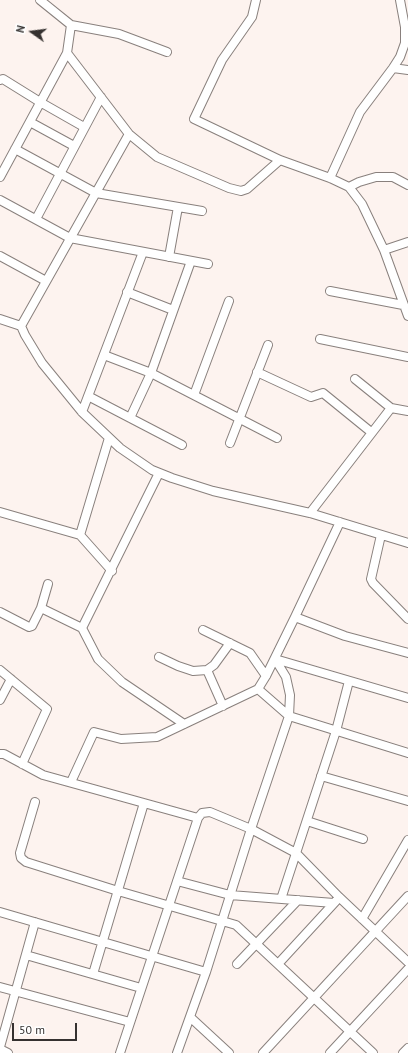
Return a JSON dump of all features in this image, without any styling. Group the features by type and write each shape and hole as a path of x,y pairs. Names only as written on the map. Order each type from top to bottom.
{"street":[{"path":"40,0 71,25 119,34 167,52"},
{"path":"256,0 252,17 222,60 194,119 280,160 330,178 349,187 362,204 384,250 408,316"},
{"path":"330,178 360,112 394,68 405,43 400,0"},
{"path":"0,177 67,54 71,25"},
{"path":"67,54 129,134 157,157 229,188 241,191 247,189 280,160"},
{"path":"394,68 408,70"},
{"path":"0,80 3,79 84,127"},
{"path":"36,219 101,97"},
{"path":"30,122 74,146"},
{"path":"21,326 129,134"},
{"path":"15,149 96,193 202,211"},
{"path":"349,187 359,182 376,177 393,177 408,186"},
{"path":"0,200 70,238 208,264"},
{"path":"169,257 178,207"},
{"path":"384,250 408,242"},
{"path":"82,412 143,252"},
{"path":"0,256 46,281"},
{"path":"130,418 151,373 191,261"},
{"path":"330,290 404,305"},
{"path":"127,292 173,310"},
{"path":"194,395 229,301"},
{"path":"0,319 21,326 42,363 82,412 120,448 159,473 214,490 310,513 408,543"},
{"path":"320,339 408,357"},
{"path":"230,443 268,345"},
{"path":"104,354 151,373 277,438"},
{"path":"257,372 310,397 323,393 371,432"},
{"path":"355,379 391,408 408,412"},
{"path":"88,396 182,445"},
{"path":"310,513 391,408"},
{"path":"80,535 109,438"},
{"path":"82,628 112,571 159,473"},
{"path":"0,512 80,535 112,571"},
{"path":"71,782 94,732 121,739 157,737 258,689 275,659 340,522"},
{"path":"381,535 371,579 373,583 408,619"},
{"path":"0,612 29,627 32,626 48,584"},
{"path":"40,608 82,628 98,659 122,682 184,724"},
{"path":"295,617 345,636 408,653"},
{"path":"203,630 250,653 266,676"},
{"path":"158,657 193,671 207,670 214,665 230,643"},
{"path":"275,659 408,698"},
{"path":"177,1053 206,972 251,829 289,716 290,695 286,677 275,659"},
{"path":"0,670 47,709 22,764"},
{"path":"207,670 223,706"},
{"path":"0,700 11,679"},
{"path":"281,899 336,731 349,681"},
{"path":"258,689 289,716 408,753"},
{"path":"0,754 4,754 43,775 198,818"},
{"path":"321,776 408,801"},
{"path":"35,802 20,853 21,858 26,862 118,891 236,925 373,1053"},
{"path":"93,974 144,803"},
{"path":"120,1053 198,818 202,813 210,812 251,829 296,853 336,900 376,931 408,962"},
{"path":"307,821 363,840"},
{"path":"362,919 408,842"},
{"path":"177,881 230,895 298,900 336,900"},
{"path":"263,1053 408,896"},
{"path":"238,964 298,900"},
{"path":"278,964 336,900"},
{"path":"0,912 206,972"},
{"path":"8,1053 0,1048 36,922"},
{"path":"26,955 141,988"},
{"path":"330,1053 408,969"},
{"path":"0,987 130,1022"},
{"path":"190,1017 230,1053"},
{"path":"403,1053 408,1048"}]}
